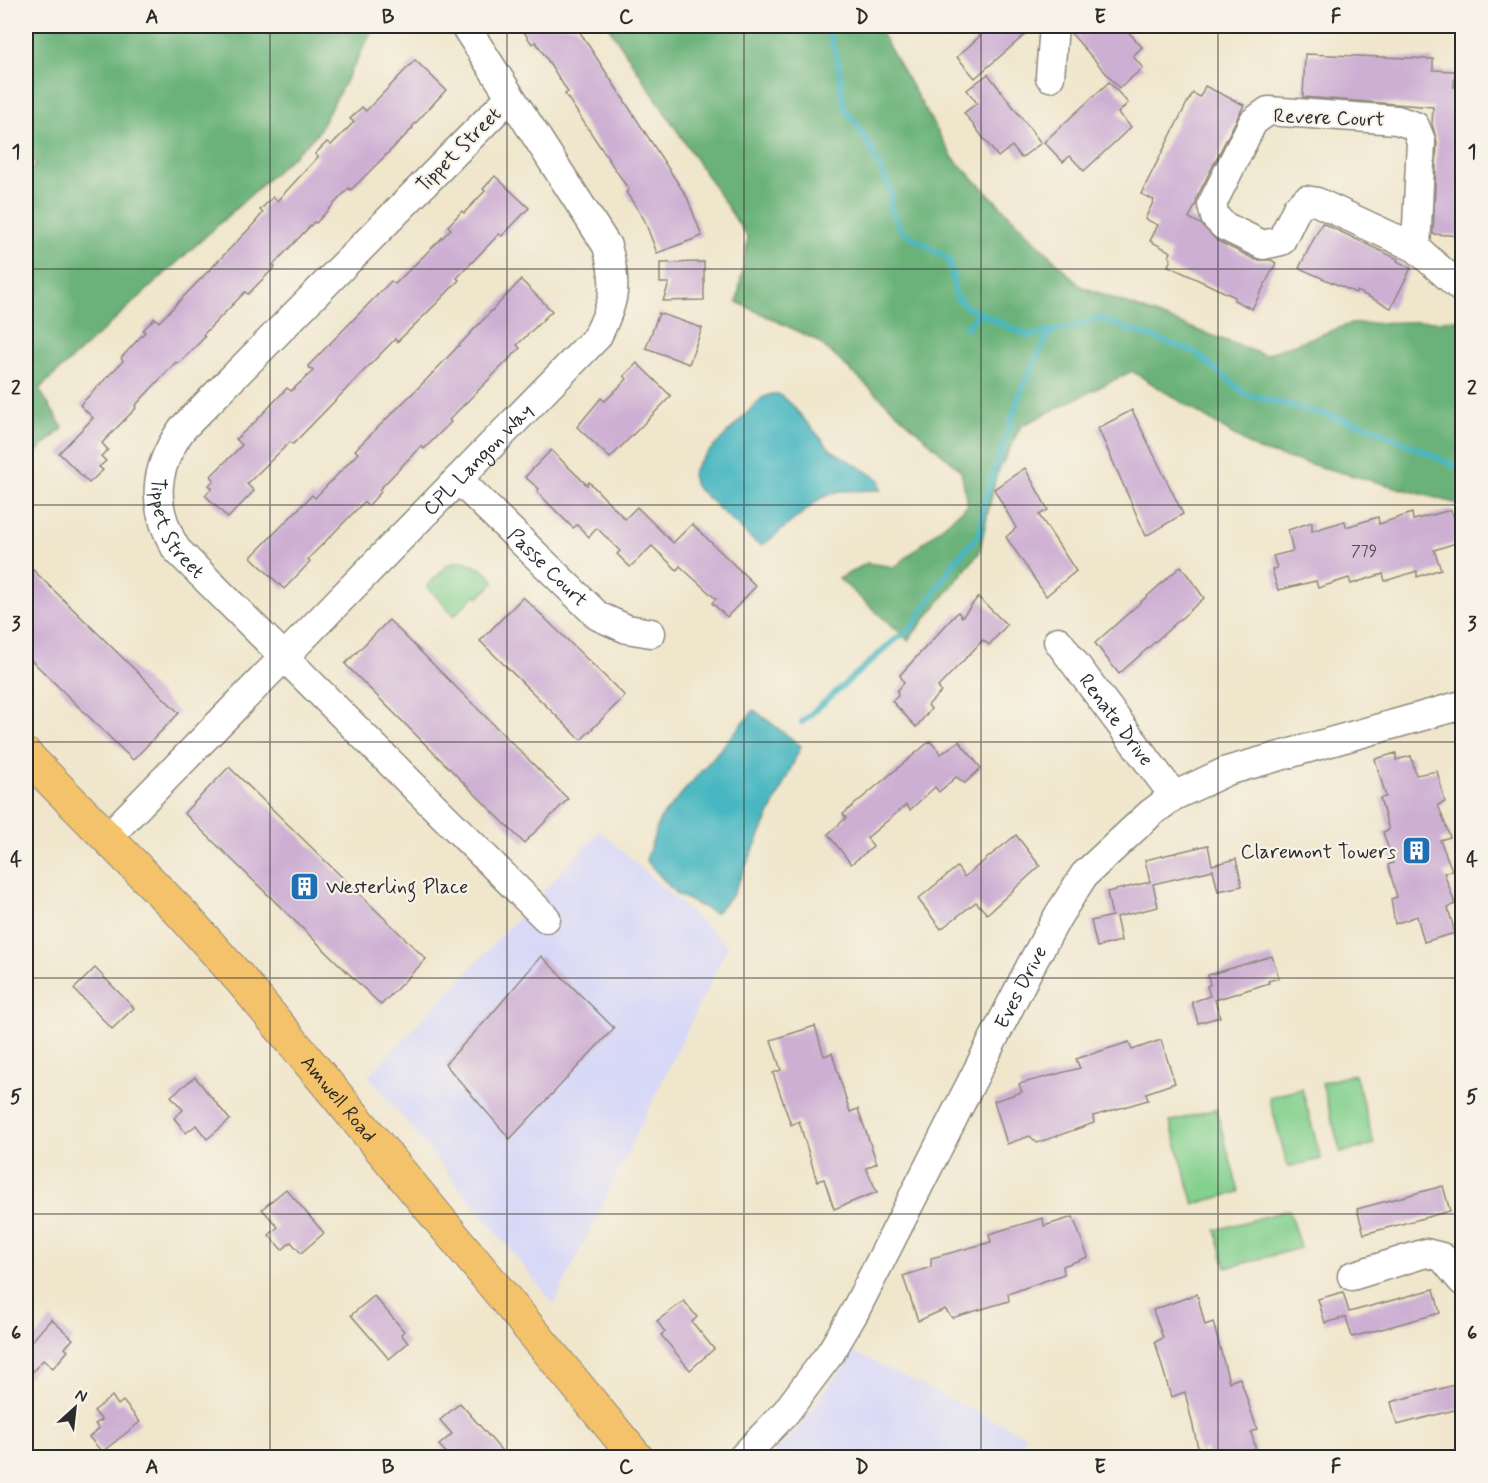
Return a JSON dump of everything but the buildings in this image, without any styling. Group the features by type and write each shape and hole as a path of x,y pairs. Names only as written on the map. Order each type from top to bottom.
{"main road":[{"name":"Amwell Road","path":"26,755 183,915 241,980 637,1458"}],"street":[{"name":"CPL Langon Way","path":"107,838 597,337 610,310 614,270 607,246 465,26"},
{"path":"1050,77 1054,26"},
{"name":"Tippet Street","path":"510,97 182,429 169,447 161,468 157,490 166,531 176,549 546,918"},
{"name":"Revere Court","path":"1416,248 1421,141 1415,126 1397,120 1268,111 1254,122 1225,183 1212,204 1215,217 1224,226 1263,245 1281,242 1297,208 1306,200 1317,202 1416,248 1462,288"},
{"name":"Passe Court","path":"458,479 598,616 627,629 651,633"},
{"name":"Renate Drive","path":"1058,641 1174,795"},
{"name":"Eves Drive","path":"741,1458 786,1412 831,1352 854,1313 1030,967 1084,875 1151,813 1174,795 1227,771 1462,705"},
{"path":"1352,1276 1426,1253 1442,1257 1462,1281"}],"shaded area":[{"path":"600,831 728,946 554,1304 369,1076"},
{"path":"853,1352 1026,1436 1014,1457 770,1457 801,1425"}],"green space":[{"path":"26,26 375,26 317,134 39,389 63,428 26,461 26,174 36,165 26,150"},
{"path":"608,26 877,26 953,158 1080,286 1264,355 1350,324 1457,320 1462,325 1462,505 1258,450 1132,371 1021,426 996,476 979,553 908,640 839,579 867,563 895,567 968,505 961,471 818,341 737,302 748,238"},
{"path":"460,561 483,569 495,582 479,597 476,594 454,616 427,586 448,565"},
{"path":"1355,1074 1374,1144 1341,1153 1322,1083"},
{"path":"1302,1089 1321,1159 1288,1167 1269,1097"},
{"path":"1216,1109 1239,1192 1194,1204 1170,1122"},
{"path":"1289,1210 1300,1248 1226,1268 1216,1230"}],"water":[{"path":"778,394 789,402 831,450 879,479 881,490 839,491 821,498 763,545 755,542 695,486 692,474 698,463 762,398"},
{"path":"754,710 801,746 733,894 715,913 676,894 646,860 660,819"}],"waterway":[{"path":"827,26 838,62 844,107 865,137 890,188 891,211 902,231 949,259 956,297 967,307 1028,336 1069,328 1097,318 1195,352 1245,394 1366,425 1462,469"},
{"path":"966,328 980,313"},
{"path":"802,722 897,638 910,630 955,561 980,534 984,503 1021,391 1050,331"}],"place":[{"name":"Claremont Towers","path":"1417,851"},
{"name":"Westerling Place","path":"305,886"}]}
